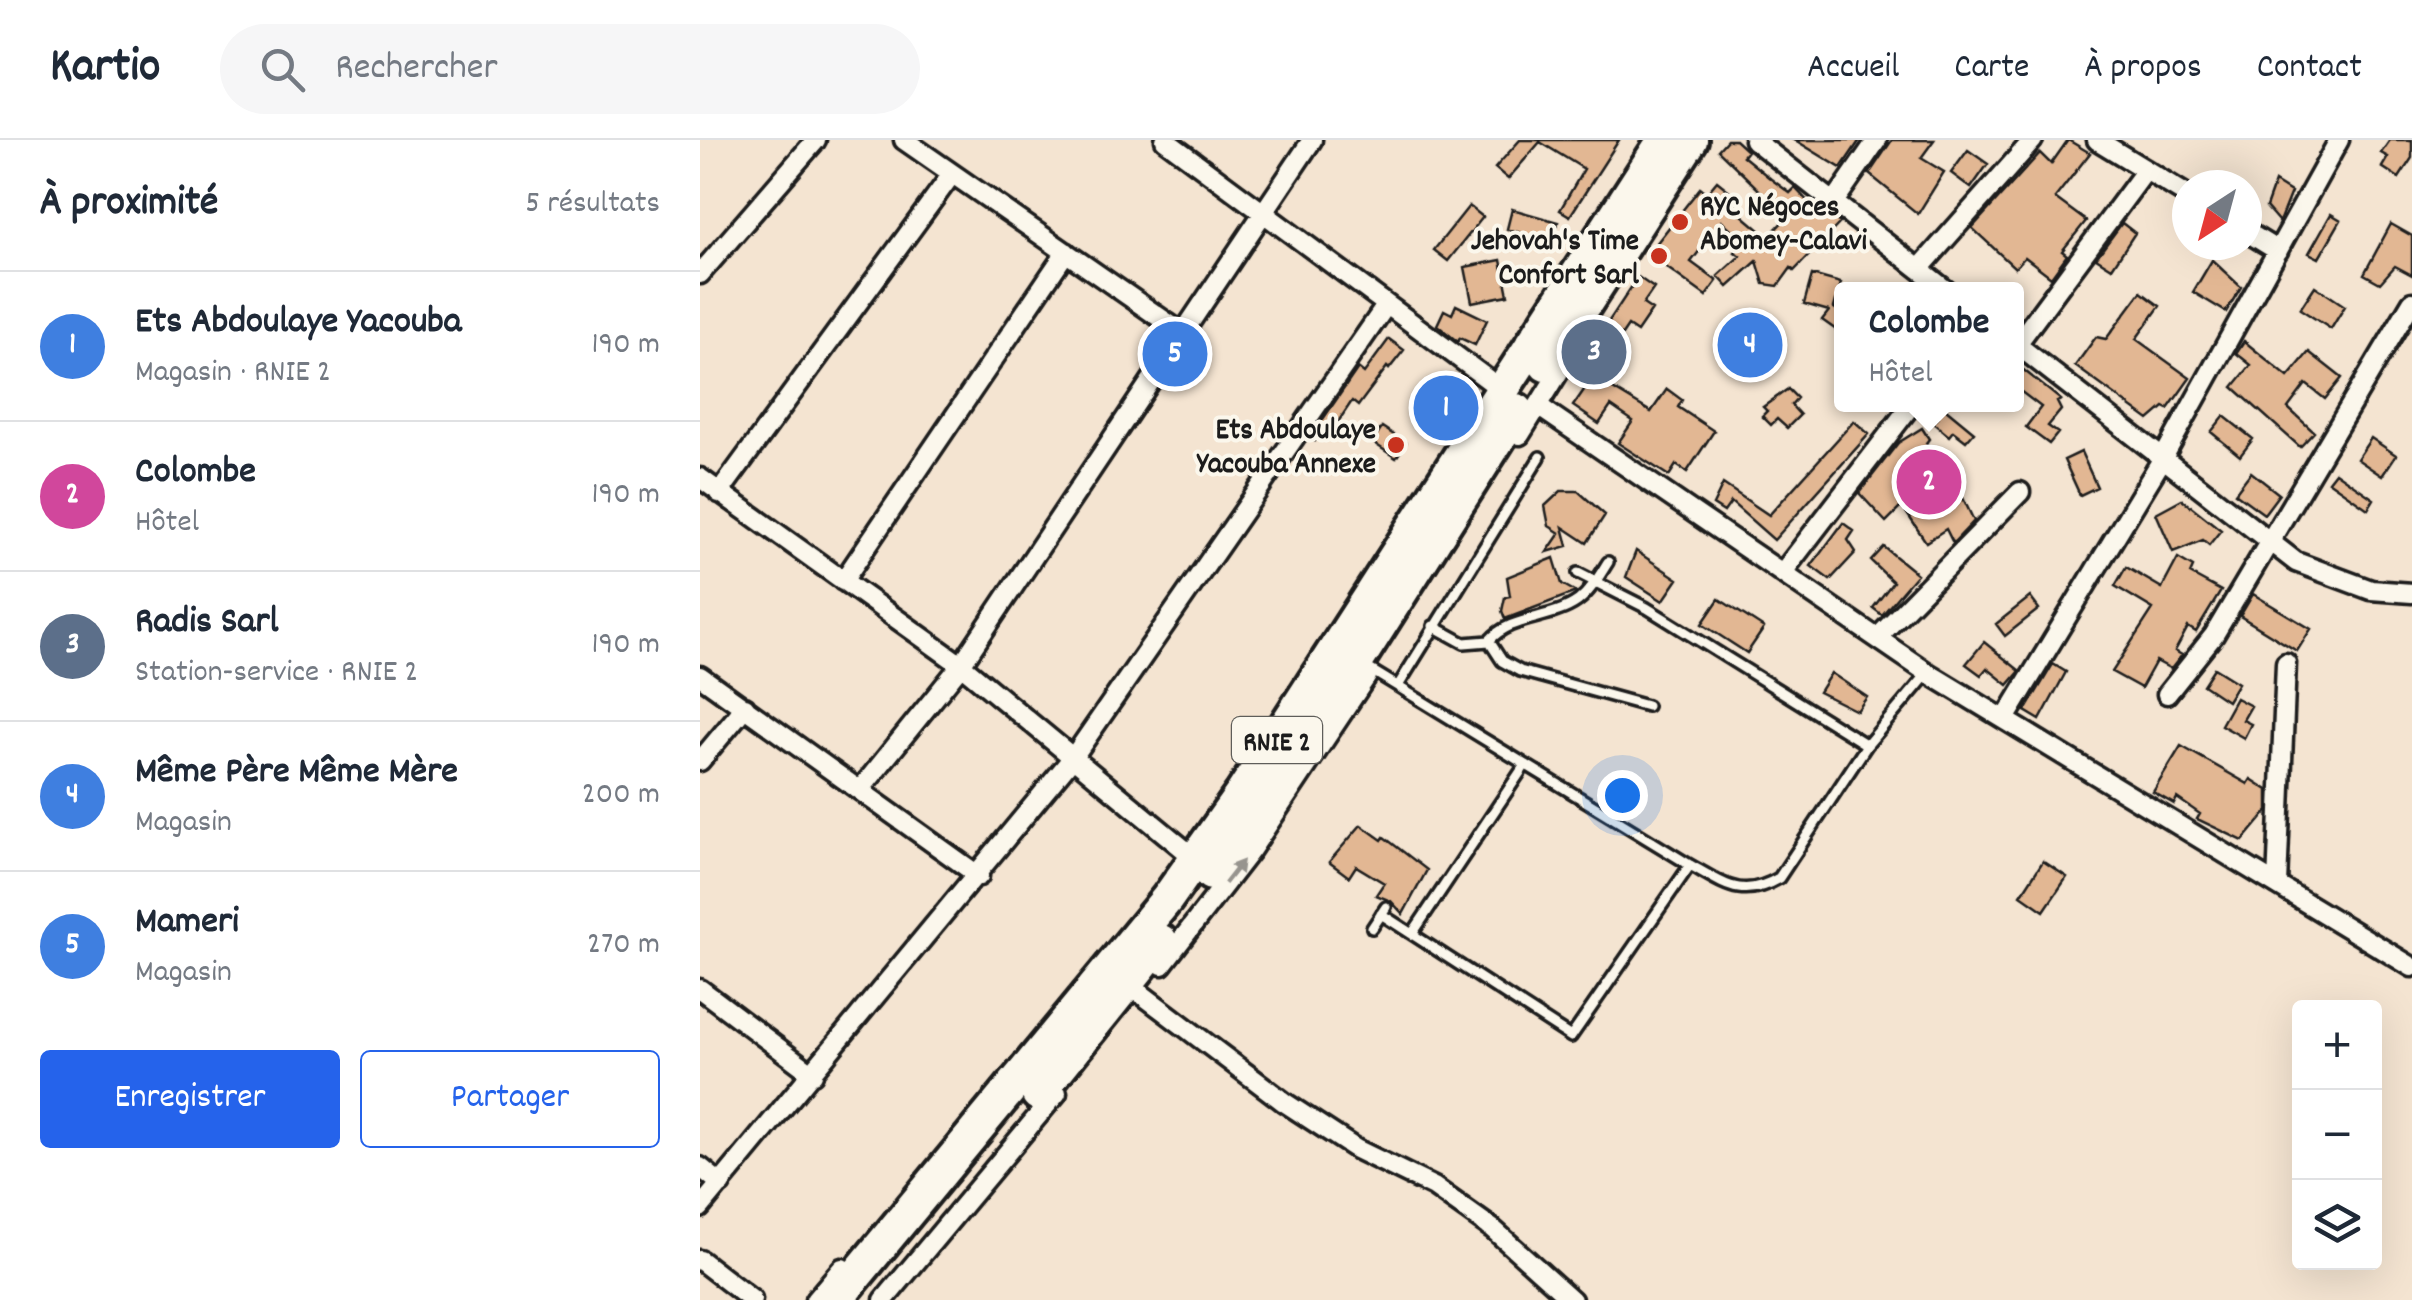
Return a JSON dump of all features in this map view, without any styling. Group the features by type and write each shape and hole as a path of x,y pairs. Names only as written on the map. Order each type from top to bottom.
{"highway":[{"name":"RNIE 2","path":"836,1300 1178,884 1242,794 1664,140"},
{"name":"RNIE 2","path":"864,1300 1114,1003 1237,840 1358,662 1691,140"}],"street":[{"path":"700,274 816,140"},
{"path":"904,140 1182,333"},
{"path":"1165,140 1266,212 1385,308 1494,384"},
{"path":"860,790 961,665 1312,140"},
{"path":"814,1300 1087,978 1186,850 1652,140"},
{"path":"884,1300 1140,993 1251,850 1370,670 1706,140"},
{"path":"1754,140 1937,282"},
{"path":"1834,202 1877,140"},
{"path":"1920,268 2033,140"},
{"path":"2097,140 2172,186"},
{"path":"2005,720 2163,458 2340,140"},
{"path":"2024,335 2146,170"},
{"path":"720,493 952,174"},
{"path":"2262,241 2278,251"},
{"path":"844,580 1066,252"},
{"path":"2166,694 2214,634 2412,302"},
{"path":"700,1208 1074,756 1385,308"},
{"path":"2024,349 2296,562 2330,578 2371,590 2412,593"},
{"path":"1538,406 1928,673 2408,960"},
{"path":"1784,572 1906,412"},
{"path":"700,478 961,665 1186,850"},
{"path":"1878,636 2020,492"},
{"path":"2278,885 2286,663"},
{"path":"700,676 978,876"},
{"path":"700,761 745,707"},
{"path":"700,989 814,1074"},
{"path":"1140,993 1298,1112 1356,1149 1434,1187 1492,1229 1572,1300"},
{"path":"700,1167 720,1184"},
{"path":"700,1260 752,1300"}],"lane":[{"path":"1398,686 1540,457"},
{"path":"1432,626 1464,643 1489,641 1502,628 1573,604 1595,583 1608,562"},
{"path":"1578,573 1647,608 1867,744"},
{"path":"1489,641 1502,661 1520,671 1647,706"},
{"path":"1370,670 1690,865 1735,888 1757,891 1779,878 1867,744 1928,673"},
{"path":"1412,934 1524,765"},
{"path":"1372,928 1384,911 1412,934 1571,1037 1690,865"}],"building":[{"path":"1520,140 1619,140 1570,216 1560,210 1584,169 1540,142 1508,179 1495,168"},
{"path":"1727,140 1735,140 1747,151 1743,156 1790,193 1795,188 1815,209 1818,206 1840,223 1794,271 1791,268 1778,286 1764,284 1757,261 1728,287 1718,276 1740,256 1735,252 1745,241 1722,221 1691,262 1717,281 1706,296 1648,254 1700,188 1707,193 1717,181 1742,201 1735,209 1768,237 1787,217 1718,150"},
{"path":"1795,140 1860,140 1841,168"},
{"path":"1892,140 1934,140 1921,158 1944,172 1918,214 1869,174"},
{"path":"2068,140 2090,153 2055,198 2086,221 2062,251 2067,255 2051,277 2025,257 2015,268 1972,228 2040,153 2051,164"},
{"path":"2390,140 2412,140 2412,158 2399,178 2382,167 2388,157 2381,153"},
{"path":"1968,150 1988,164 1971,188 1951,173"},
{"path":"2275,182 2291,192 2279,222 2266,207"},
{"path":"1469,206 1483,217 1448,261 1434,250"},
{"path":"1512,209 1558,222 1552,242 1507,229"},
{"path":"2331,214 2341,220 2319,258 2309,253"},
{"path":"2122,223 2135,233 2112,268 2096,258"},
{"path":"2391,224 2412,236 2412,275 2395,266 2380,283 2364,274"},
{"path":"1501,260 1508,295 1472,302 1465,267"},
{"path":"2212,260 2241,287 2226,312 2193,292"},
{"path":"1812,275 1837,282 1834,282 1834,328 1822,320 1829,311 1804,304"},
{"path":"1638,277 1654,288 1643,304 1652,310 1637,332 1628,326 1603,363 1588,353"},
{"path":"2315,286 2345,306 2331,329 2300,309"},
{"path":"2141,292 2160,306 2136,339 2190,378 2168,409 2164,407 2149,420 2075,366 2096,337 2106,339"},
{"path":"1456,305 1487,320 1475,345 1460,338 1458,342 1437,325 1444,310 1452,314"},
{"path":"1389,339 1404,350 1389,369 1358,406 1352,401 1334,428 1327,423 1315,441 1310,438 1358,368 1364,373"},
{"path":"2244,341 2288,377 2309,352 2342,378 2325,399 2306,384 2288,408 2314,432 2300,447 2233,387 2251,365 2236,353"},
{"path":"2024,370 2061,400 2057,402 2061,410 2048,426 2058,433 2049,444 2026,427 2041,407 2024,394"},
{"path":"1593,377 1651,412 1667,389 1682,400 1678,407 1714,431 1687,472 1676,465 1669,476 1618,443 1633,421 1611,406 1599,424 1573,406"},
{"path":"1788,389 1797,398 1791,405 1800,415 1787,428 1777,419 1771,425 1762,416 1767,411 1763,407"},
{"path":"1932,412 1950,412 1974,432 1966,441 1953,431 1949,436 1932,422 1938,418"},
{"path":"2224,416 2253,439 2240,456 2211,432"},
{"path":"1854,421 1869,434 1774,540 1731,502 1724,512 1713,505 1723,484 1769,515"},
{"path":"1382,427 1406,443 1396,458 1372,442"},
{"path":"1922,428 1929,439 1926,443 1952,475 1974,521 1953,543 1946,529 1926,542 1902,506 1886,522 1859,493 1898,443"},
{"path":"2371,438 2396,455 2382,476 2357,459"},
{"path":"2081,452 2097,487 2080,495 2064,460"},
{"path":"2251,472 2279,494 2264,514 2235,493"},
{"path":"2335,472 2374,499 2368,509 2328,481"},
{"path":"1561,491 1578,491 1605,515 1587,543 1563,527 1568,546 1547,552 1560,533 1549,526 1545,506"},
{"path":"2182,499 2221,530 2209,545 2203,540 2173,552 2156,513"},
{"path":"1843,523 1854,531 1848,540 1856,552 1830,580 1811,566"},
{"path":"1884,547 1917,574 1882,615 1873,608 1893,582 1871,561"},
{"path":"1636,551 1678,579 1663,601 1626,577"},
{"path":"1554,558 1562,584 1576,592 1505,619 1505,597 1510,596 1507,577"},
{"path":"2178,558 2193,567 2190,574 2221,591 2196,632 2188,627 2175,651 2182,655 2171,669 2156,661 2141,688 2112,672 2153,609 2115,586 2126,567 2162,588"},
{"path":"2253,594 2311,629 2297,651 2240,616"},
{"path":"2030,597 2039,609 2005,636 1996,624"},
{"path":"1719,599 1764,628 1747,653 1702,624"},
{"path":"1984,642 2020,671 2008,685 1987,668 1981,675 1966,664"},
{"path":"2053,664 2066,672 2040,720 2025,711"},
{"path":"2214,668 2238,683 2227,701 2203,685"},
{"path":"1831,673 1867,697 1857,711 1819,692"},
{"path":"2236,698 2251,706 2243,720 2251,724 2244,738 2221,725"},
{"path":"2181,746 2248,784 2251,779 2268,790 2268,811 2243,841 2197,819 2200,814 2177,798 2174,804 2153,792"},
{"path":"1361,825 1382,840 1384,837 1427,870 1403,914 1391,901 1376,895 1384,883 1356,866 1349,877 1329,862"},
{"path":"2043,861 2067,877 2044,911 2021,895"}],"place":[{"name":"RYC Négoces Abomey-Calavi","path":"1680,222"},
{"name":"Jehovah's Time Confort Sarl","path":"1659,256"},
{"name":"Même Père Même Mère","path":"1750,345"},
{"name":"Radis Sarl","path":"1594,352"},
{"name":"Mameri","path":"1175,354"},
{"name":"Ets Abdoulaye Yacouba","path":"1446,408"},
{"name":"Ets Abdoulaye Yacouba Annexe","path":"1396,445"},
{"name":"Colombe","path":"1929,482"}]}
